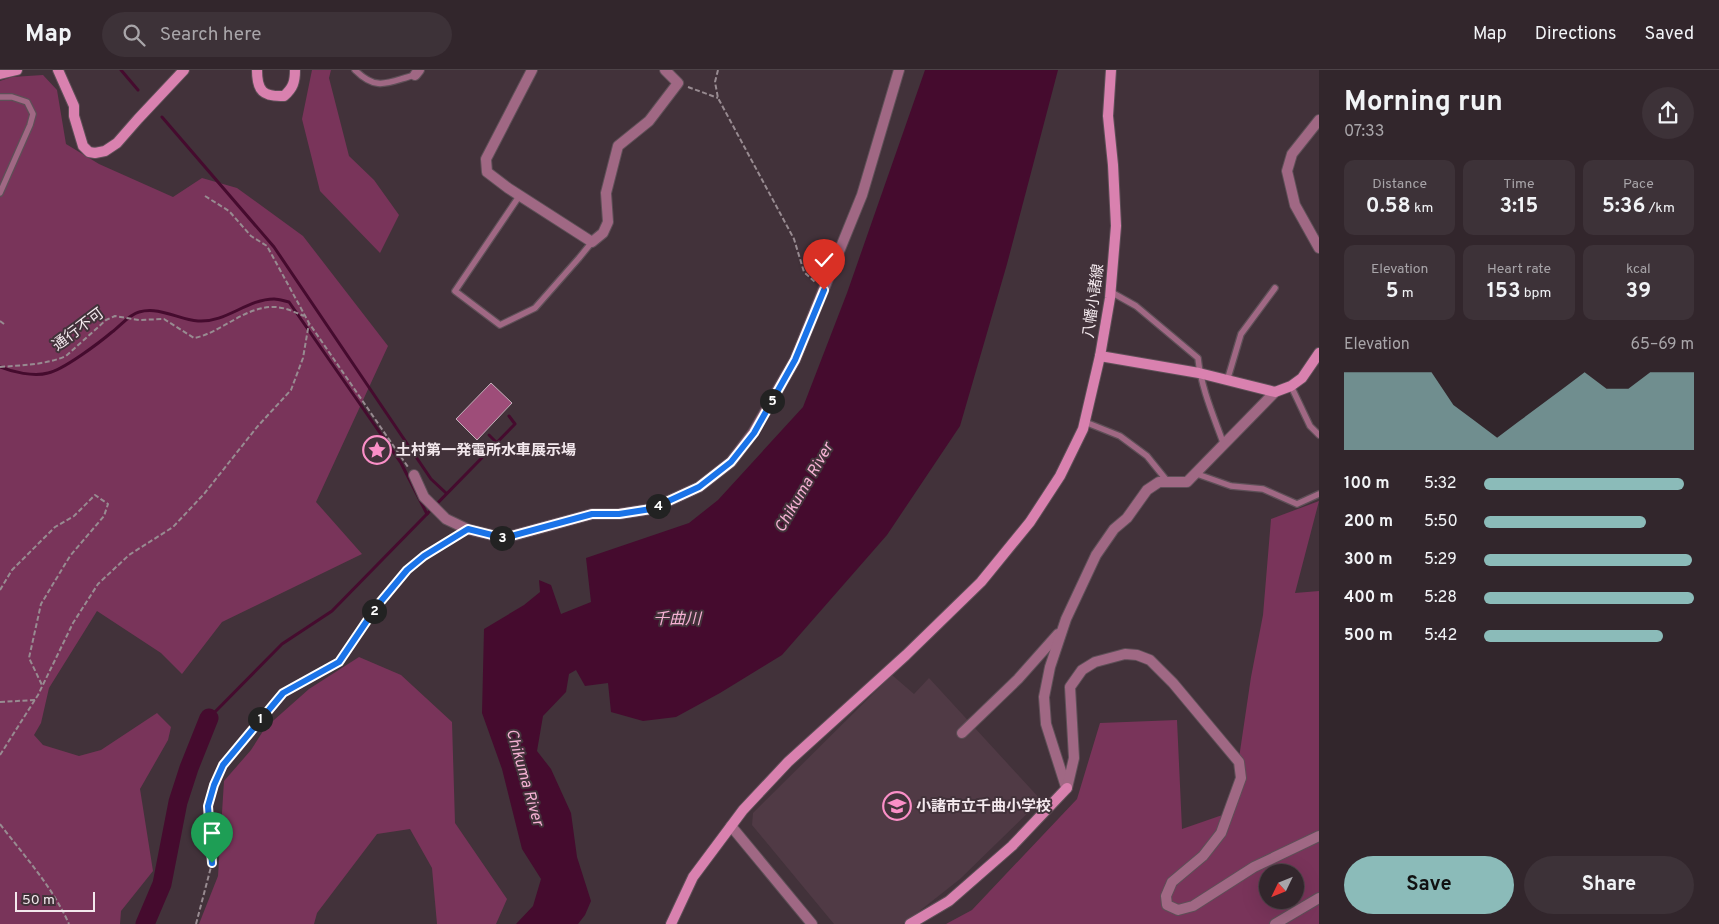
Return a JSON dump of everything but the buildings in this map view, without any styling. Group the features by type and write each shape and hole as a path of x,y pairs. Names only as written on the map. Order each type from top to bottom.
{"street":[{"path":"0,74 17,70"},
{"path":"58,70 74,106 74,116 83,146 89,152 95,154 105,151 117,143 184,70"},
{"path":"257,70 260,89 272,97 284,96 291,90 295,80 295,70"},
{"path":"532,70 486,159 487,172 508,188 592,242 603,233 608,222 606,193 618,146 649,121 678,83 665,70"},
{"path":"414,475 424,497 446,519 468,529 504,538 592,514 619,514 651,509 699,487 731,462 754,433 795,360 862,195 899,70"},
{"name":"八幡小諸線","path":"1111,70 1108,116 1114,165 1116,226 1111,292 1100,356 1199,373 1275,392"},
{"path":"1319,120 1292,154 1287,170 1295,205 1319,248"},
{"path":"1067,788 1046,724 1044,697 1050,666 1062,630 1096,555 1114,529 1127,518 1147,490 1159,482 1187,482 1197,474 1275,392 1291,386 1302,378 1319,352"},
{"path":"671,924 692,877 730,826 788,762 906,655 981,582 1030,522 1060,476 1083,429 1100,356"},
{"path":"962,732 1018,679 1062,630"},
{"path":"910,924 949,901 1012,846 1067,788 1074,758 1070,687 1082,670 1094,662 1125,654 1137,655 1150,660 1173,683 1240,762 1241,778 1221,833 1203,856 1172,882 1166,896 1167,905 1178,910 1193,906 1254,867 1319,836"},
{"path":"730,826 812,924"},
{"path":"1275,924 1319,898"}],"lane":[{"path":"354,70 364,79 378,85 417,73"},
{"path":"0,98 12,97 27,102 33,114 0,193"},
{"path":"520,195 455,291 500,325 535,308 592,242"},
{"path":"1227,381 1240,334 1275,288"},
{"path":"1111,292 1136,306 1198,358 1199,373 1224,445"},
{"path":"1291,386 1310,426 1319,435"},
{"path":"1085,422 1120,436 1147,456 1168,482"},
{"path":"1197,474 1231,486 1263,489 1297,504 1319,494"}],"path":[{"path":"718,70 715,82 718,98 794,238 804,272 824,290"},
{"path":"678,83 718,98"},
{"path":"205,196 229,211 252,236 267,246 309,323 414,475"},
{"name":"通行不可","path":"0,367 49,363 66,356 106,320 115,316 139,320 164,319 194,338 208,336 246,314 273,306 305,316"},
{"path":"0,321 4,324"},
{"path":"0,755 42,686 73,623 98,584 129,555 173,526 204,494 257,427 291,390 303,358 309,323"},
{"path":"0,590 12,570 55,527 74,516 95,495 108,504 104,516 70,556 41,604 30,658 42,686"},
{"path":"196,924 212,863 208,806 214,785 223,765 283,693 339,662 377,606 407,570 424,556 468,529"},
{"path":"0,702 34,700"},
{"path":"0,824 41,875 60,903 69,924"}],"shaded area":[{"path":"312,70 331,70 329,78 349,156 374,180 399,215 380,253 320,191 302,119"},
{"path":"43,75 57,90 66,144 99,164 173,197 202,178 237,188 303,236 388,346 316,502 362,554 222,622 182,674 161,653 97,611 49,688 41,723 34,735 43,745 79,756 101,750 157,713 171,727 168,740 140,789 153,871 121,911 120,924 0,924 0,81 12,77"},
{"path":"1319,501 1295,593 1319,591 1319,924 946,924 972,910 1077,799 1100,723 1177,720 1182,829 1231,812 1251,677 1263,615 1271,519"},
{"path":"359,657 401,675 452,722 455,823 507,899 496,924 437,924 432,868 410,829 377,834 317,913 314,924 199,924 218,876 224,781 251,750 265,728 309,689"},
{"name":"小諸市立千曲小学校","path":"892,675 914,694 929,678 1041,800 960,879 903,924 834,924 752,825 753,813"}],"water":[{"name":"千曲川","path":"925,70 1058,70 1007,264 960,426 887,535 782,655 676,717 643,721 611,712 608,683 585,686 576,670 569,674 566,692 543,716 537,751 551,769 571,813 577,857 591,901 585,915 578,924 516,924 533,906 541,879 522,849 502,769 482,713 484,629 524,605 540,592 539,580 551,585 561,614 591,602 586,558 689,523 718,500 803,407 847,293"}],"waterway":[{"path":"121,70 138,90"},
{"path":"162,117 274,247 431,479 446,493"},
{"path":"0,367 30,374 55,371 81,356 139,312 162,312 191,320 208,321 264,300 276,299 289,302 401,463 427,514"},
{"path":"209,718 282,644 332,611 515,424 509,416"},
{"path":"489,435 497,443"},
{"path":"145,924 162,884 178,802 209,718"}],"place":[{"name":"土村第一発電所水車展示場","path":"377,450"},
{"name":"小諸市立千曲小学校","path":"897,806"}],"route":[{"path":"212,863 208,806 214,785 223,765 283,693 339,662 377,606 407,570 424,556 468,529 504,538 592,514 619,514 651,509 699,487 731,462 754,433 795,360 824,290"}],"water label":[{"name":"Chikuma River","path":"803,487"},
{"name":"Chikuma River","path":"526,777"}]}
